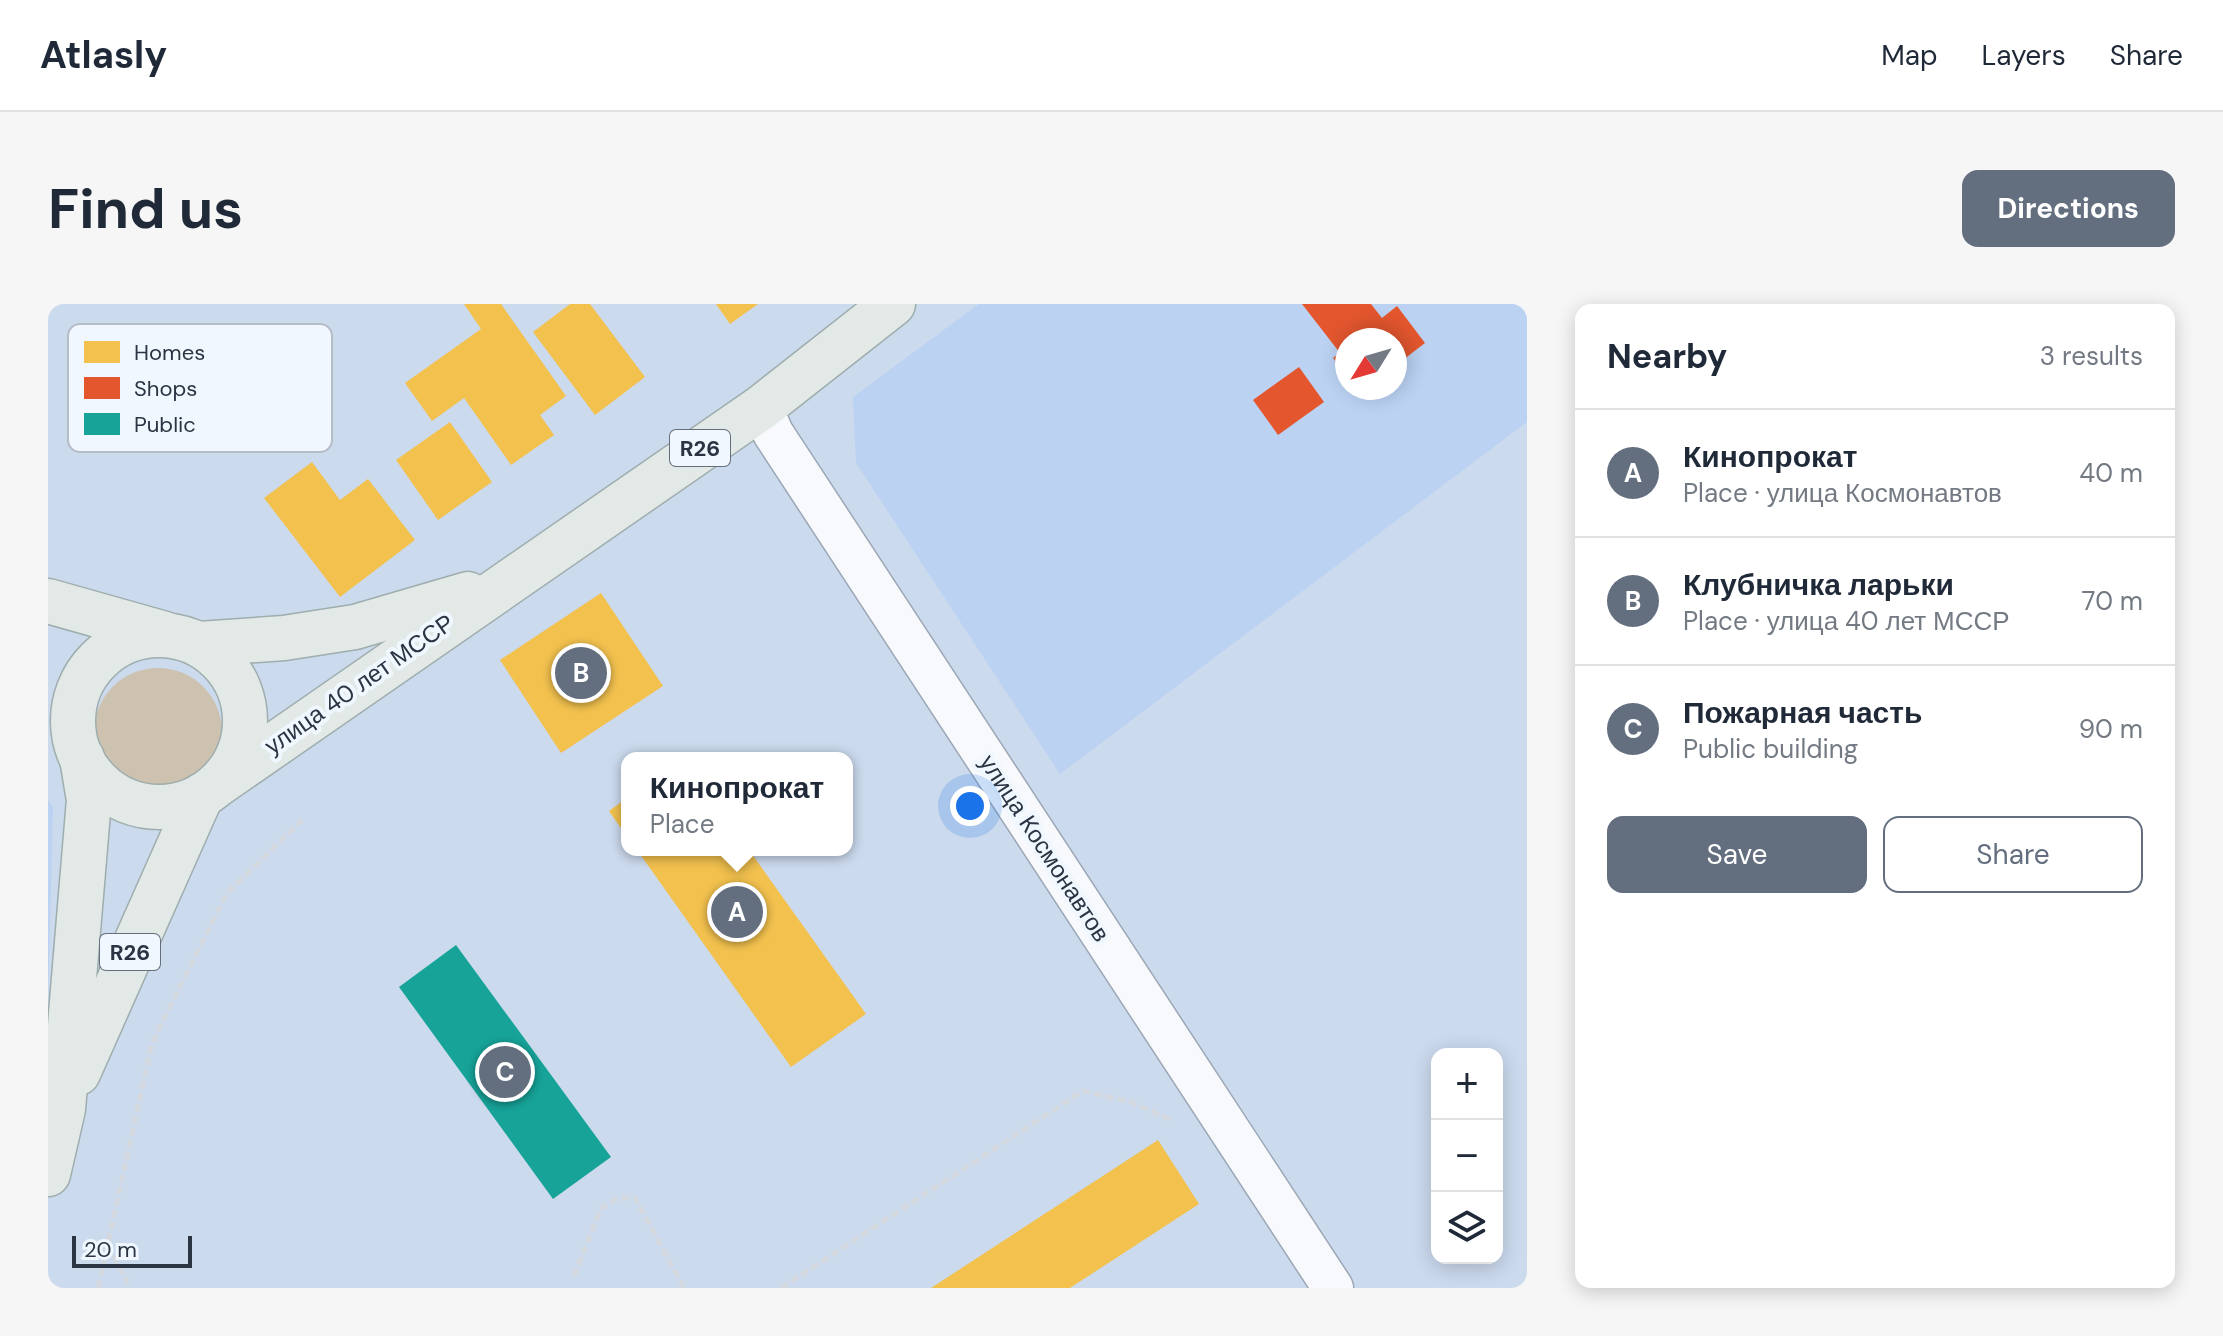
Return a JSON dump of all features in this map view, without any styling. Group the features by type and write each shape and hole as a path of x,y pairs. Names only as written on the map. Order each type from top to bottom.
{"main road":[{"name":"улица 40 лет МССР","path":"209,790 762,407 893,304"},
{"name":"улица 40 лет МССР","path":"183,639 284,638 355,627 501,585"},
{"path":"48,601 183,639 218,658 233,676 243,698 246,721 242,744 232,766 209,790 180,804 157,807 134,803 113,793 95,778 78,748 61,686 48,670"},
{"path":"78,748 74,705 85,676 107,652 135,638 183,639"},
{"name":"R26","path":"48,1174 63,1109 89,800 78,748"},
{"name":"R26","path":"63,1109 209,790"}],"street":[{"name":"улица Космонавтов","path":"762,407 773,433 1333,1288"}],"path":[{"path":"98,1288 152,1043 226,894 302,820"},
{"path":"781,1288 1083,1091 1131,1102 1182,1125 1219,1113"},
{"path":"574,1276 601,1208 618,1198 635,1198 684,1288"},
{"path":"107,1246 126,1278 127,1288"}],"shaded area":[{"path":"979,304 1527,304 1527,422 1060,774 856,463 853,397"},
{"path":"158,668 182,673 203,687 217,708 222,732 217,756 203,777 182,791 158,796 134,791 113,777 99,756 94,732 99,708 113,687 134,673"},
{"path":"48,800 53,807 48,1003"}],"building: Homes":[{"path":"464,304 501,304 566,396 540,415 554,435 511,465 464,398 432,421 405,383 481,329"},
{"path":"570,304 590,304 645,377 595,415 533,332"},
{"path":"716,304 758,304 730,324"},
{"path":"450,422 492,482 438,520 396,460"},
{"path":"312,462 340,500 368,479 415,540 340,597 264,498"},
{"path":"601,593 663,686 561,753 500,660"},
{"path":"621,802 621,828 609,811"},
{"path":"641,856 753,856 866,1014 791,1067"},
{"path":"1158,1140 1199,1204 1070,1288 931,1288"}],"building: Shops":[{"path":"1302,304 1371,304 1382,318 1397,306 1425,343 1407,357 1407,328 1335,328 1335,347"},
{"path":"1299,367 1324,402 1278,435 1253,400"}],"building: Public":[{"path":"456,945 611,1157 553,1199 399,987"}],"place":[{"name":"Клубничка ларьки","path":"581,673"},
{"name":"Кинопрокат","path":"737,912"},
{"name":"Пожарная часть","path":"505,1072"}]}
